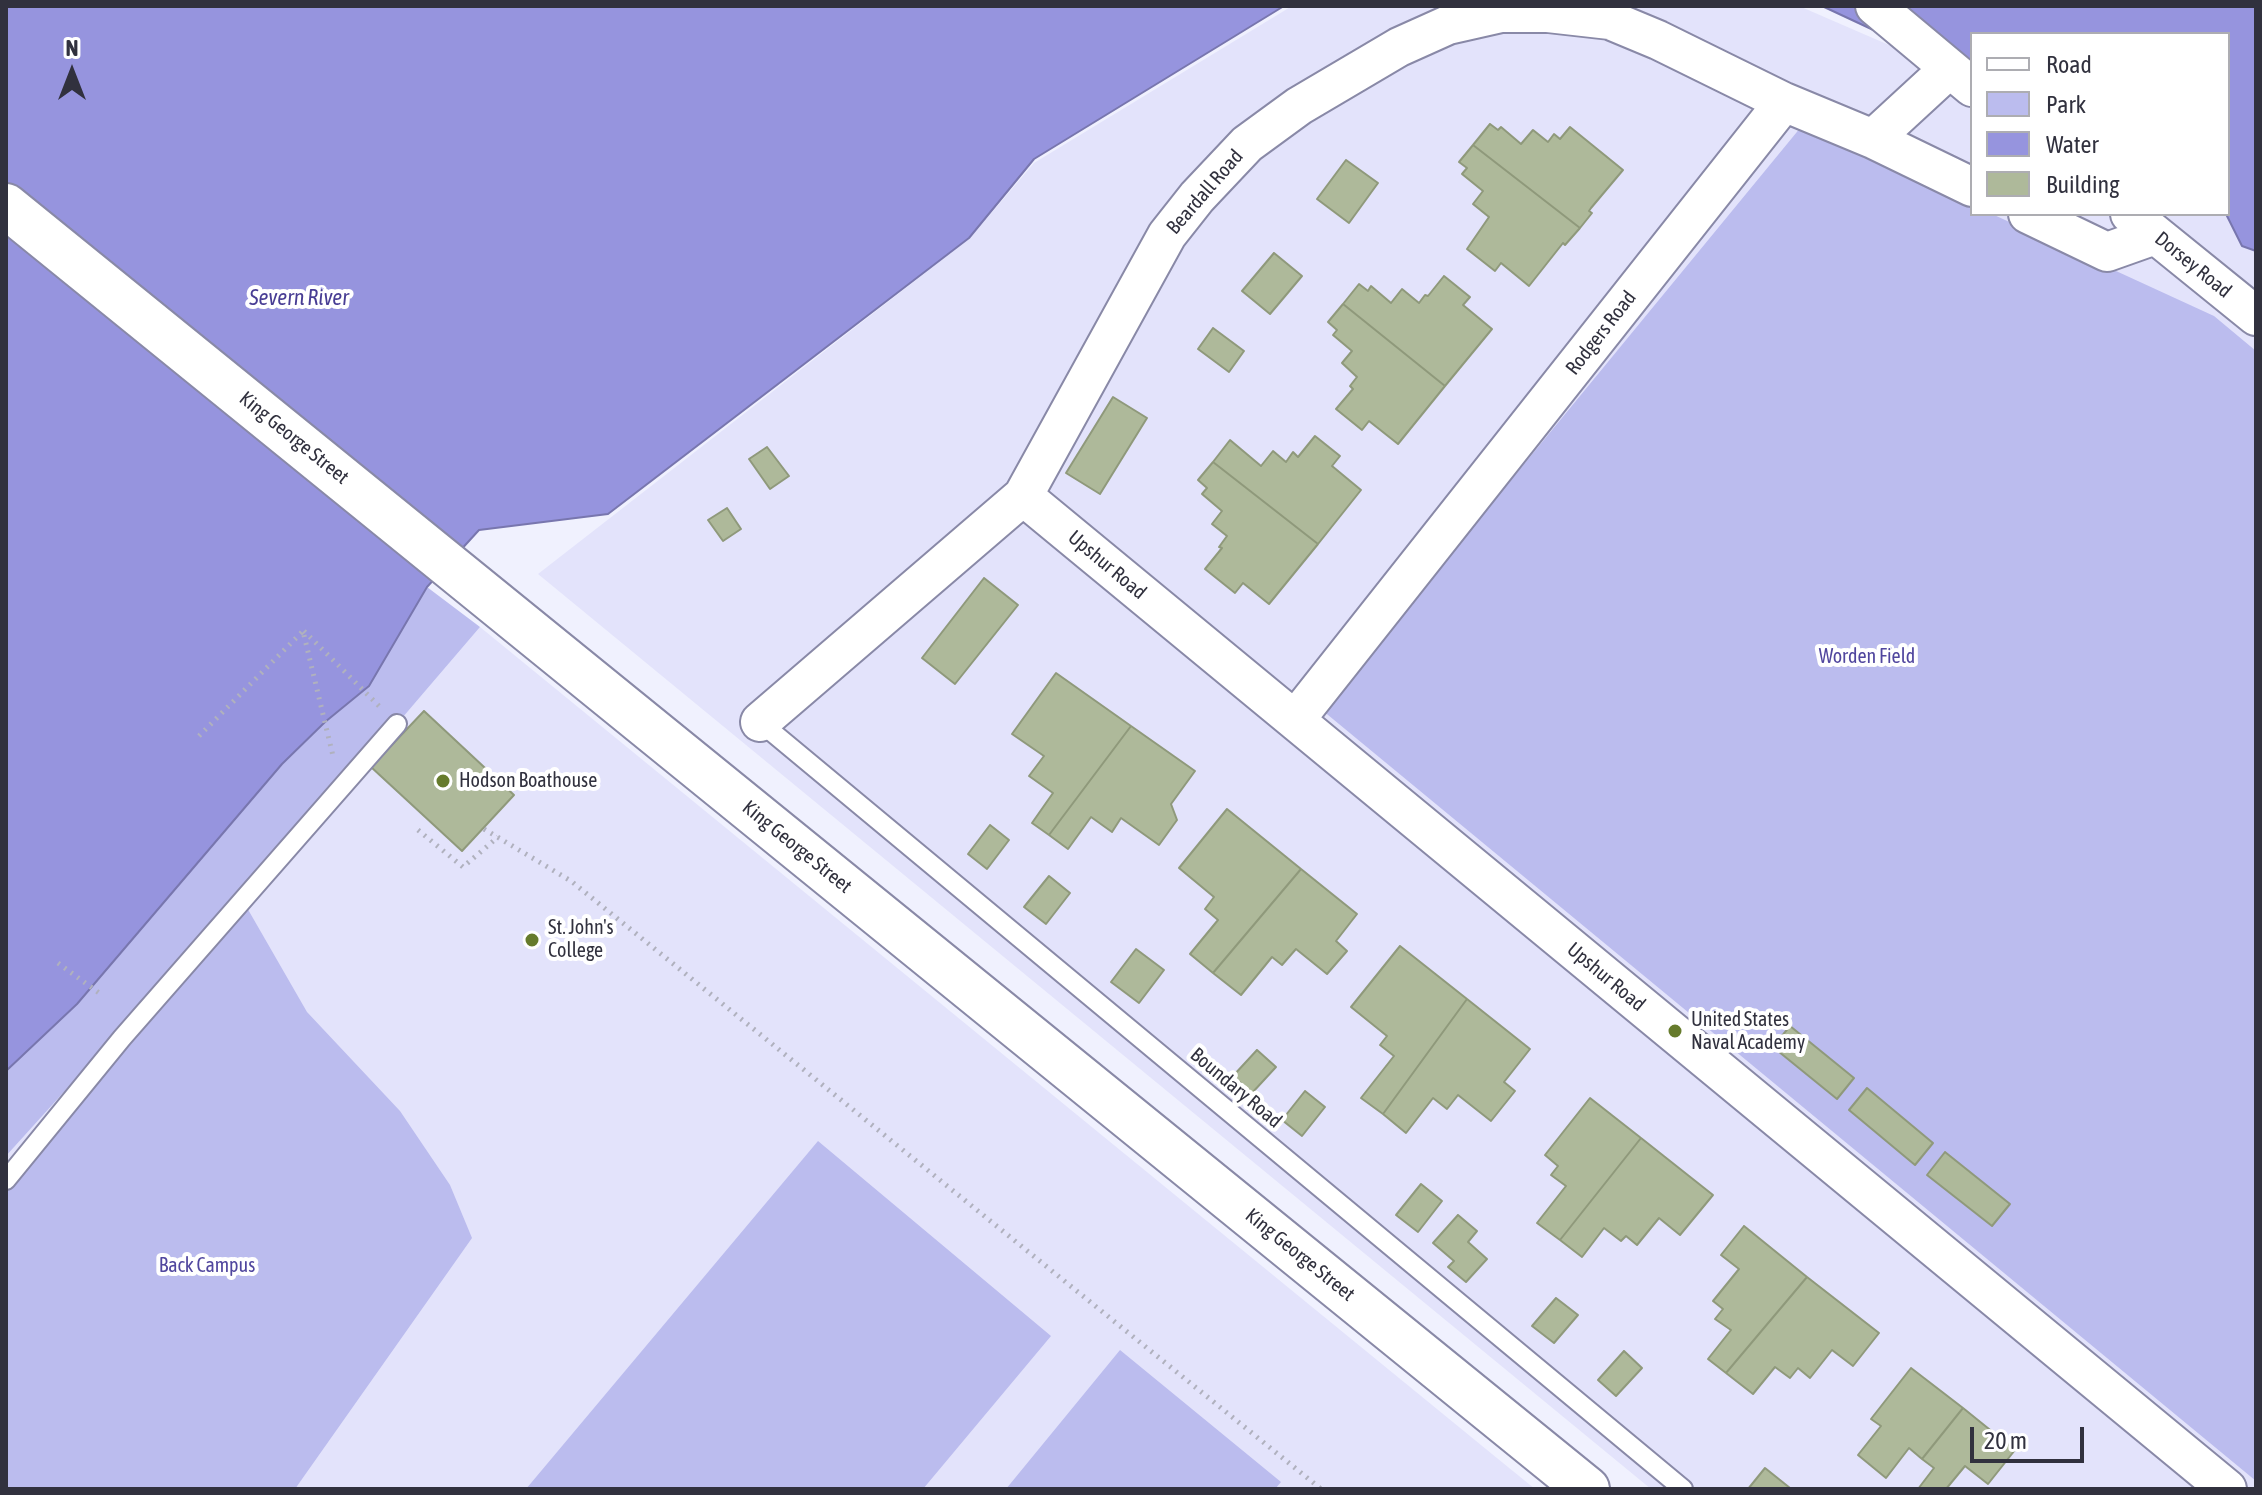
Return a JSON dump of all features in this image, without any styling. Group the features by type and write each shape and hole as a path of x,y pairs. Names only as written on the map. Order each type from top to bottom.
{"main road":[{"name":"King George Street","path":"6,206 1587,1489"}],"street":[{"path":"1873,139 1961,78 1875,6"},
{"name":"Beardall Road","path":"760,722 1023,496 1167,235 1197,197 1247,144 1299,106 1399,47 1448,25 1501,13 1548,13 1610,20 1784,102"},
{"path":"1784,102 1873,139 1970,186"},
{"name":"Rodgers Road","path":"1295,720 1784,102"},
{"path":"2032,216 2107,252 2142,224"},
{"name":"Dorsey Road","path":"2142,224 2256,316"},
{"name":"Upshur Road","path":"1023,496 2227,1489"}],"lane":[{"name":"Boundary Road","path":"760,722 1683,1489"},
{"path":"6,1180 122,1038 397,724"}],"path":[{"path":"303,631 397,724"},
{"path":"199,736 303,631"},
{"path":"303,631 340,788"},
{"path":"484,829 571,881 1321,1489"},
{"path":"418,830 463,867 498,837"},
{"path":"58,963 99,993"}],"shaded area":[{"name":"United States Naval Academy","path":"1292,6 1799,6 1970,80 1970,216 2230,216 2256,251 2256,1489 1651,1489 538,574 970,238 1034,163"},
{"name":"St. John's College","path":"480,627 1535,1489 6,1489 6,1156 397,724"}],"green space":[{"name":"Worden Field","path":"1801,127 1970,204 1970,216 1996,216 2214,316 2256,351 2256,1481 1322,710"},
{"path":"427,587 480,627 397,724 6,1156 6,1071 77,1004 282,764 325,722 369,686"},
{"name":"Back Campus","path":"246,906 307,1012 400,1111 450,1185 472,1238 295,1489 6,1489 6,1193"},
{"path":"818,1141 1051,1336 923,1489 526,1489"},
{"path":"1120,1350 1281,1482 1275,1489 1006,1489"}],"water":[{"name":"Severn River","path":"6,6 1284,6 1034,159 969,238 608,514 479,530 427,587 369,686 325,722 282,764 77,1004 6,1071"},
{"path":"1822,6 2256,6 2256,251 2242,246 2227,216 2230,216 2230,32 1970,32 1970,75"}],"building":[{"path":"1490,124 1498,130 1501,127 1521,144 1533,130 1548,142 1554,134 1560,139 1570,127 1623,170 1591,208 1589,211 1592,213 1580,228 1473,145"},
{"path":"1473,145 1580,228 1565,245 1563,243 1529,286 1501,263 1495,271 1467,249 1489,217 1473,204 1483,191 1462,174 1467,168 1459,162"},
{"path":"1346,160 1378,183 1349,223 1317,199"},
{"path":"1274,253 1302,276 1270,314 1242,291"},
{"path":"1444,276 1470,297 1463,305 1492,329 1445,386 1343,304 1359,284 1368,291 1371,286 1391,303 1402,289 1419,303"},
{"path":"1343,304 1445,386 1398,444 1369,421 1362,430 1336,409 1353,389 1350,386 1357,377 1342,363 1352,351 1333,335 1337,330 1328,322"},
{"path":"1213,328 1244,351 1229,372 1198,349"},
{"path":"1113,397 1147,418 1100,494 1066,473"},
{"path":"1315,436 1340,456 1332,466 1361,490 1318,544 1213,462 1230,440 1261,466 1273,451 1286,462 1293,452 1298,457"},
{"path":"767,447 789,476 770,489 749,459"},
{"path":"1213,462 1318,544 1269,604 1243,583 1235,593 1205,569 1222,548 1219,547 1227,536 1212,524 1222,511 1202,494 1207,488 1198,480"},
{"path":"727,508 741,529 723,541 708,520"},
{"path":"984,578 1018,605 955,684 922,658"},
{"path":"1056,673 1131,726 1049,835 1032,823 1053,793 1029,776 1044,756 1012,734"},
{"name":"Hodson Boathouse","path":"424,711 514,795 462,851 371,767"},
{"path":"1131,726 1195,771 1171,804 1177,820 1159,845 1121,818 1112,832 1091,817 1068,849 1049,835"},
{"path":"1227,809 1301,869 1213,973 1190,954 1218,920 1205,909 1214,897 1179,868"},
{"path":"990,825 1009,840 987,869 968,854"},
{"path":"1301,869 1357,914 1336,941 1347,951 1327,974 1296,949 1282,965 1272,957 1241,995 1213,973"},
{"path":"1049,876 1070,893 1046,924 1024,907"},
{"path":"1400,946 1467,999 1383,1114 1361,1098 1394,1056 1380,1045 1387,1036 1351,1007"},
{"path":"1136,949 1164,970 1139,1003 1111,982"},
{"path":"1467,999 1530,1049 1504,1082 1515,1091 1491,1121 1458,1095 1447,1109 1433,1098 1406,1133 1383,1114"},
{"path":"1790,1026 1854,1078 1837,1099 1773,1047"},
{"path":"1257,1050 1276,1067 1252,1093 1233,1076"},
{"path":"1867,1088 1933,1143 1915,1165 1849,1110"},
{"path":"1305,1091 1325,1107 1302,1136 1282,1120"},
{"path":"1590,1098 1641,1138 1560,1240 1537,1223 1566,1186 1551,1175 1558,1166 1545,1155"},
{"path":"1641,1138 1713,1195 1680,1235 1659,1218 1637,1245 1626,1236 1621,1241 1604,1228 1582,1257 1560,1240"},
{"path":"1945,1152 2010,1204 1992,1226 1927,1175"},
{"path":"1421,1184 1442,1201 1418,1232 1396,1215"},
{"path":"1458,1215 1477,1231 1468,1242 1487,1259 1466,1282 1448,1267 1454,1261 1433,1243"},
{"path":"1744,1226 1807,1277 1726,1373 1708,1359 1731,1330 1715,1319 1723,1309 1713,1301 1739,1269 1721,1255"},
{"path":"1807,1277 1879,1333 1853,1366 1832,1350 1810,1378 1798,1368 1790,1378 1775,1367 1753,1394 1726,1373"},
{"path":"1556,1298 1578,1315 1554,1343 1532,1326"},
{"path":"1624,1351 1642,1368 1616,1396 1598,1380"},
{"path":"1911,1368 1963,1408 1922,1459 1909,1448 1886,1478 1858,1455 1881,1426 1871,1419"},
{"path":"1963,1408 2015,1450 1988,1484 1965,1466 1946,1489 1918,1489 1934,1468 1922,1459"},
{"path":"1765,1468 1790,1488 1792,1489 1748,1489"}],"place":[{"name":"Hodson Boathouse","path":"443,781"},
{"name":"St. John's College","path":"532,940"},
{"name":"United States Naval Academy","path":"1675,1031"}]}
